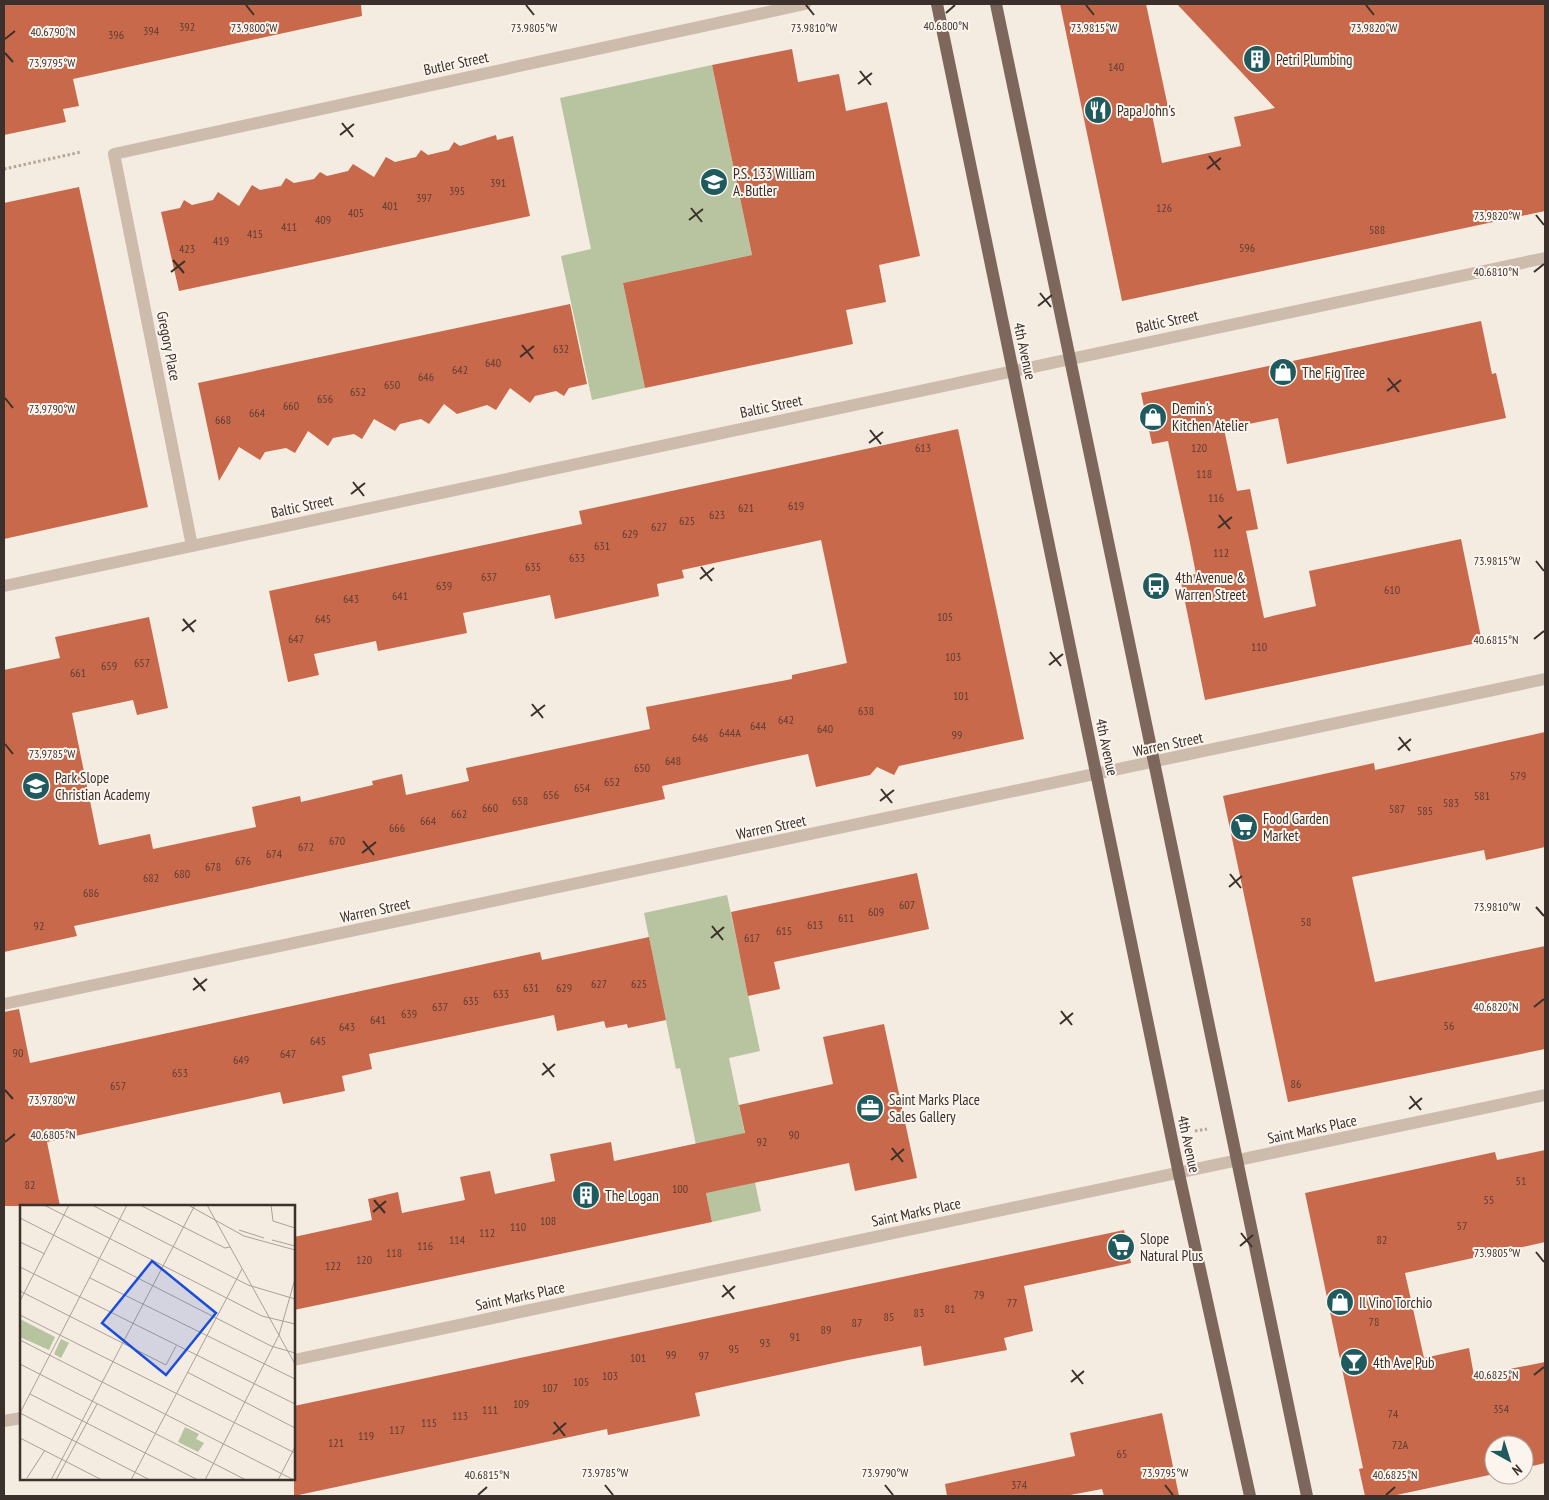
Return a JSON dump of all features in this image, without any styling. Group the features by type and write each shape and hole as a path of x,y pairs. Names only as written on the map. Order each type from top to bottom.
{"main road":[{"name":"4th Avenue","path":"937,4 1179,1174 1250,1496"},
{"path":"996,4 1307,1496"}],"street":[{"name":"Butler Street","path":"114,154 805,4"},
{"name":"Gregory Place","path":"114,154 192,546"},
{"name":"Baltic Street","path":"4,586 1545,258"},
{"name":"Warren Street","path":"4,1004 1096,776 1545,679"},
{"name":"Saint Marks Place","path":"295,1360 1545,1096"},
{"path":"4,1421 20,1418"}],"path":[{"path":"4,169 81,152"},
{"path":"1195,1131 1210,1128"}],"green space":[{"path":"712,65 752,255 623,283 645,388 592,400 561,256 591,249 560,98"},
{"path":"727,895 760,1051 729,1058 761,1211 712,1222 680,1068 676,1069 644,913"}],"building":[{"path":"4,4 361,4 362,16 73,79 79,106 63,109 66,122 4,135"},
{"path":"1060,4 1146,4 1168,107 1151,110 1162,163 1241,146 1234,117 1275,108 1177,4 1545,4 1545,211 1122,301"},
{"path":"792,49 798,82 839,74 846,111 887,102 920,256 879,265 886,302 846,310 853,344 645,388 623,283 752,255 712,65"},
{"path":"496,135 497,140 513,136 530,216 179,291 161,212 180,208 184,200 192,205 213,200 218,192 239,206 252,185 260,190 281,186 286,178 294,183 314,179 320,172 327,176 348,171 353,164 374,177 386,157 395,162 416,157 421,150 428,155 449,150 454,142 460,146"},
{"path":"79,187 148,507 4,539 4,203"},
{"path":"570,304 587,384 569,388 564,396 556,391 535,396 530,403 510,388 496,410 487,405 457,414 444,404 429,424 421,419 400,424 395,431 374,419 362,439 354,434 333,438 328,446 308,431 295,453 286,448 265,452 260,460 239,447 219,481 198,383"},
{"path":"1481,321 1492,374 1496,373 1506,418 1287,464 1278,418 1224,429 1237,491 1250,489 1258,529 1246,531 1264,618 1316,606 1309,571 1461,539 1482,642 1205,700 1180,577 1196,574 1190,543 1168,441 1152,444 1141,393"},
{"path":"958,429 1024,739 899,766 894,775 877,767 870,775 816,787 808,754 779,760 662,786 665,799 74,926 77,936 4,952 4,670 60,658 55,637 149,617 168,708 137,715 133,700 72,713 99,845 150,834 153,849 256,827 252,807 300,796 301,802 373,785 372,781 402,774 406,795 469,781 466,768 650,729 646,707 792,679 792,675 847,663 821,540 682,570 684,578 657,584 659,596 555,619 550,595 463,613 467,633 378,651 376,641 314,654 319,675 288,682 269,591 582,524 579,511"},
{"path":"1545,732 1545,847 1486,860 1484,850 1352,877 1375,982 1545,946 1545,1049 1288,1102 1223,796 1374,763 1375,770"},
{"path":"917,873 929,929 774,962 780,989 748,996 731,912"},
{"path":"649,937 666,1020 628,1028 627,1024 606,1028 604,1021 557,1031 554,1015 369,1054 372,1069 342,1076 345,1091 283,1104 280,1092 47,1142 60,1205 4,1206 4,1012 19,1009 30,1063 540,952 542,960"},
{"path":"884,1024 917,1178 855,1191 849,1163 706,1193 712,1222 295,1310 295,1237 372,1220 368,1199 398,1192 402,1213 465,1200 460,1177 490,1171 495,1194 555,1181 550,1154 611,1142 614,1161 745,1133 739,1105 833,1084 823,1037"},
{"path":"1545,1150 1545,1242 1405,1273 1424,1358 1469,1348 1474,1376 1545,1362 1545,1463 1534,1466 1534,1435 1484,1435 1484,1476 1392,1496 1365,1496 1359,1469 1363,1468 1305,1193 1495,1152 1497,1160"},
{"path":"1124,1230 1131,1263 1024,1286 1033,1331 1004,1338 1007,1350 924,1366 921,1346 848,1360 695,1393 700,1416 608,1435 607,1429 294,1496 295,1406"},
{"path":"1162,1413 1179,1496 1104,1496 1102,1489 1065,1496 947,1496 945,1484 1075,1456 1070,1433"}],"place":[{"name":"Petri Plumbing","path":"1257,59"},
{"name":"Papa John's","path":"1098,110"},
{"name":"P.S. 133 William A. Butler","path":"714,182"},
{"name":"The Fig Tree","path":"1283,372"},
{"name":"Demin's Kitchen Atelier","path":"1153,417"},
{"name":"4th Avenue & Warren Street","path":"1156,586"},
{"name":"Park Slope Christian Academy","path":"36,786"},
{"name":"Food Garden Market","path":"1244,827"},
{"name":"Saint Marks Place Sales Gallery","path":"870,1108"},
{"name":"The Logan","path":"586,1195"},
{"name":"Slope Natural Plus","path":"1121,1247"},
{"name":"Il Vino Torchio","path":"1340,1302"},
{"name":"4th Ave Pub","path":"1354,1362"}]}
